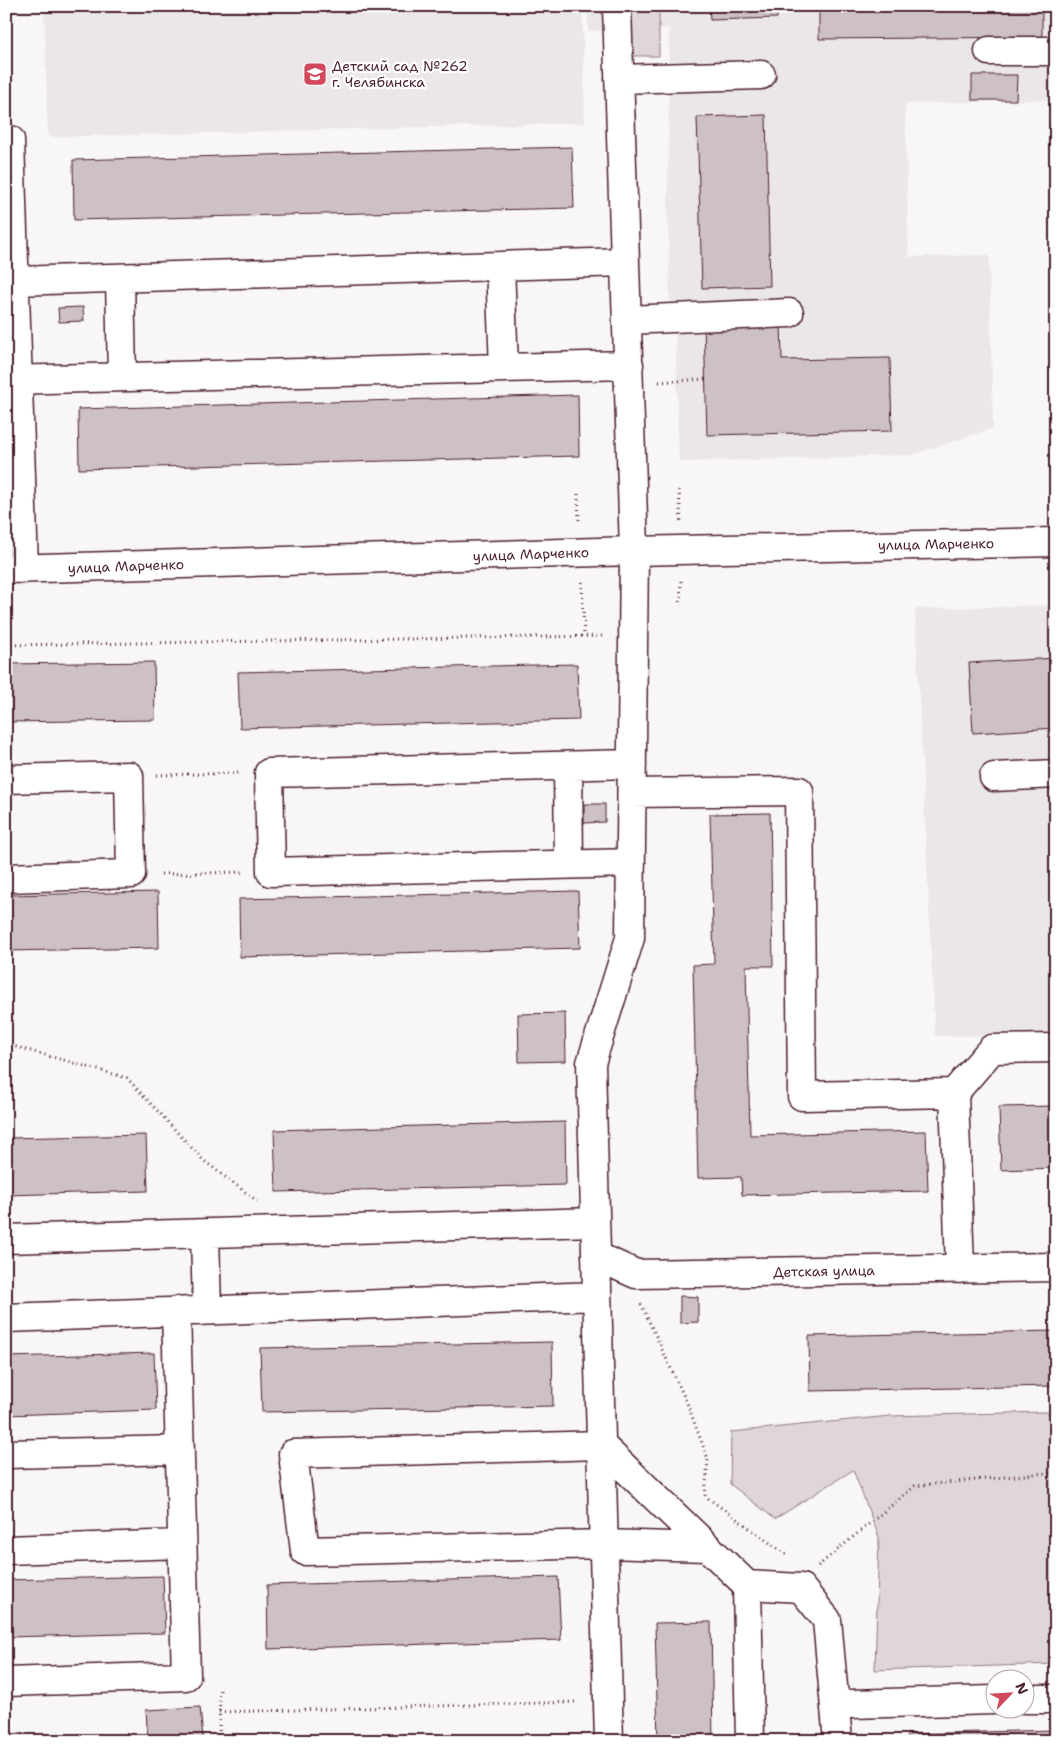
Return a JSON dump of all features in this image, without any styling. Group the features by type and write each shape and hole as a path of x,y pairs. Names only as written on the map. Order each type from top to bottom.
{"street":[{"path":"609,1741 591,1063 630,938 634,551 617,6"},
{"path":"989,51 1056,51"},
{"path":"619,79 760,75"},
{"path":"10,140 15,281 12,380 15,569"},
{"path":"15,281 625,262"},
{"path":"500,266 504,368"},
{"path":"120,278 122,377"},
{"path":"627,320 789,313"},
{"path":"12,380 504,368 629,374"},
{"name":"улица Марченко","path":"15,569 634,551 1056,542"},
{"path":"631,863 271,872 269,773 632,764"},
{"path":"568,766 569,864"},
{"path":"994,777 1056,774"},
{"path":"6,779 129,776 131,874 6,878"},
{"path":"632,793 799,791 802,1096 954,1093"},
{"path":"960,1269 954,1093 992,1049 1056,1048"},
{"path":"6,1239 595,1222"},
{"path":"205,1234 207,1310"},
{"name":"Детская улица","path":"596,1256 636,1274 1056,1267"},
{"path":"6,1318 597,1296"},
{"path":"6,1682 186,1676 176,1311"},
{"path":"707,1547 604,1544 305,1551 293,1454 601,1445 747,1585 801,1588 827,1620 838,1741"},
{"path":"6,1454 180,1450"},
{"path":"6,1550 182,1544"},
{"path":"747,1585 750,1741"},
{"path":"1034,1699 1056,1698"},
{"path":"836,1703 984,1700"}],"path":[{"path":"6,25 10,140"},
{"path":"629,374 705,380"},
{"path":"6,646 634,636"},
{"path":"129,776 269,773"},
{"path":"131,874 271,872"},
{"path":"6,1044 127,1078 203,1160 258,1202"},
{"path":"636,1274 638,1296 687,1402 708,1459 705,1496 795,1561"},
{"path":"810,1572 915,1486 1056,1472"},
{"path":"219,1741 220,1686"},
{"path":"219,1712 608,1701"}],"shaded area":[{"name":"Детский сад №262 г. Челябинска","path":"44,6 582,6 585,123 48,137"},
{"path":"588,6 1056,6 1056,99 905,104 909,266 909,257 989,255 993,428 912,455 679,462 675,317 674,301 670,301 668,208 669,28 588,31"},
{"path":"630,6 659,6 659,56 631,56"},
{"path":"1056,605 1056,1035 935,1036 915,609"},
{"path":"1047,1412 1056,1425 1056,1664 875,1670 879,1537 853,1470 775,1519 730,1484 731,1432 890,1416"}],"building":[{"path":"709,6 777,6 777,18 710,20"},
{"path":"819,6 1042,6 1042,37 819,39"},
{"path":"972,75 1017,75 1016,100 972,100"},
{"path":"766,115 770,286 702,288 697,117"},
{"path":"572,147 574,208 74,220 73,160"},
{"path":"83,307 84,321 59,322 58,308"},
{"path":"781,322 782,360 890,358 892,431 707,435 704,324"},
{"path":"578,395 579,456 79,469 78,409"},
{"path":"1056,658 1056,728 973,733 969,663"},
{"path":"154,662 155,720 6,722 6,664"},
{"path":"577,664 579,720 240,728 238,672"},
{"path":"584,804 605,804 605,822 584,823"},
{"path":"770,813 773,966 746,966 750,1135 926,1131 928,1191 742,1195 741,1177 698,1178 693,965 714,964 710,814"},
{"path":"578,891 580,948 240,957 239,899"},
{"path":"158,892 159,948 6,951 6,895"},
{"path":"565,1013 566,1061 519,1062 518,1014"},
{"path":"1056,1106 1056,1168 1001,1170 999,1107"},
{"path":"565,1122 566,1185 276,1192 274,1130"},
{"path":"146,1135 148,1191 6,1195 6,1138"},
{"path":"680,1296 698,1297 698,1322 680,1323"},
{"path":"1056,1331 1056,1386 810,1391 809,1336"},
{"path":"552,1342 553,1406 262,1412 260,1348"},
{"path":"154,1353 156,1410 6,1415 6,1357"},
{"path":"163,1576 165,1633 6,1637 6,1580"},
{"path":"558,1577 561,1640 268,1649 267,1585"},
{"path":"711,1622 713,1741 658,1741 655,1623"},
{"path":"200,1707 203,1738 148,1741 146,1710"},
{"path":"1056,1730 1056,1741 907,1741 907,1734"}],"place":[{"name":"Детский сад №262 г. Челябинска","path":"315,74"}]}
